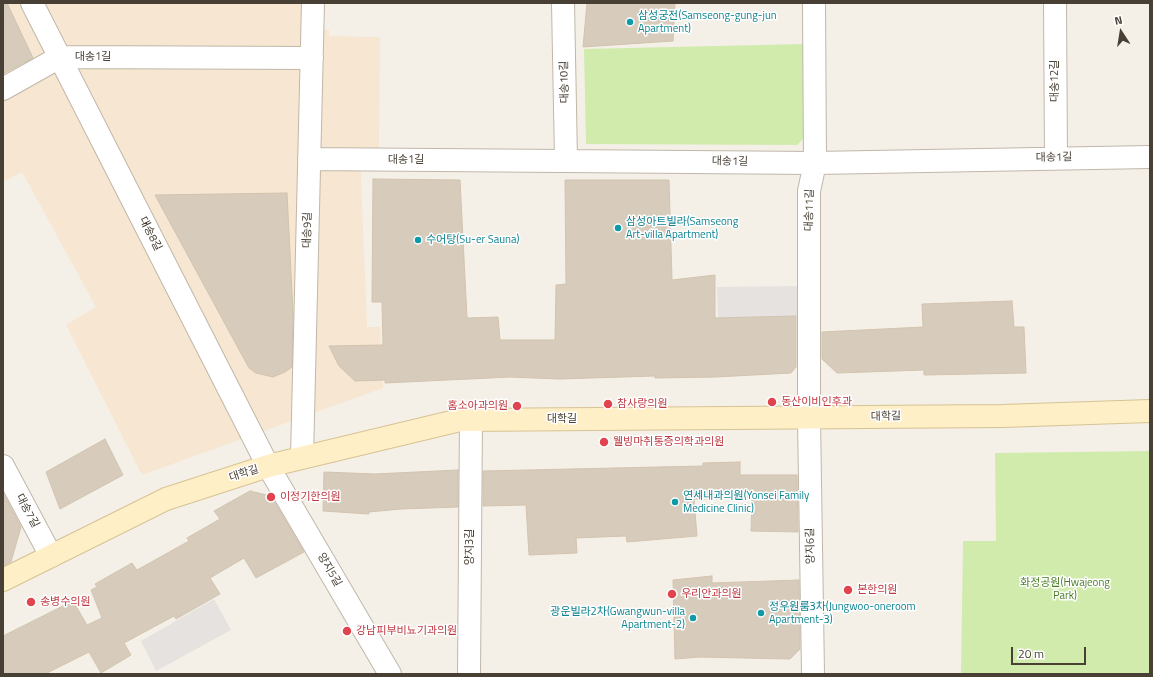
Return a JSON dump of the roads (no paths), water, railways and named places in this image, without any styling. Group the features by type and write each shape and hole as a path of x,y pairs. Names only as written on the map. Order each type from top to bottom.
{"street":[{"name":"대송8길","path":"32,3 268,466"},
{"name":"대송9길","path":"302,457 313,3"},
{"name":"대송10길","path":"563,3 566,160"},
{"name":"대송11길","path":"809,418 810,190 815,163 814,3"},
{"name":"대송12길","path":"1055,3 1056,158"},
{"name":"대송1길","path":"3,89 60,57 312,58"},
{"name":"대송1길","path":"309,159 815,163 1150,157"},
{"name":"대학길","path":"3,580 166,499 268,466 302,457 471,419 809,418 1002,416 1150,412"},
{"name":"양지6길","path":"809,418 813,674"},
{"name":"양지3길","path":"469,674 471,419"},
{"name":"대송7길","path":"3,466 51,556"},
{"name":"양지5길","path":"268,466 390,674"}],"place":[{"name":"삼성궁전(Samseong-gung-jun Apartment)","path":"630,22"},
{"name":"삼성아트빌라(Samseong Art-villa Apartment)","path":"618,228"},
{"name":"수어탕(Su-er Sauna)","path":"418,240"},
{"name":"동산이비인후과","path":"772,402"},
{"name":"참사랑의원","path":"608,404"},
{"name":"홈소아과의원","path":"517,406"},
{"name":"웰빙마취통증의학과의원","path":"604,442"},
{"name":"이정기한의원","path":"271,497"},
{"name":"연세내과의원(Yonsei Family Medicine Clinic)","path":"675,502"},
{"name":"본한의원","path":"848,590"},
{"name":"우리안과의원","path":"672,594"},
{"name":"송병수의원","path":"31,602"},
{"name":"정우원룸3차(Jungwoo-oneroom Apartment-3)","path":"761,613"},
{"name":"광운빌라2차(Gwangwun-villa Apartment-2)","path":"693,618"},
{"name":"강남피부비뇨기과의원","path":"347,631"}],"park label":[{"name":"화정공원(Hwajeong Park)","path":"1065,589"}]}
